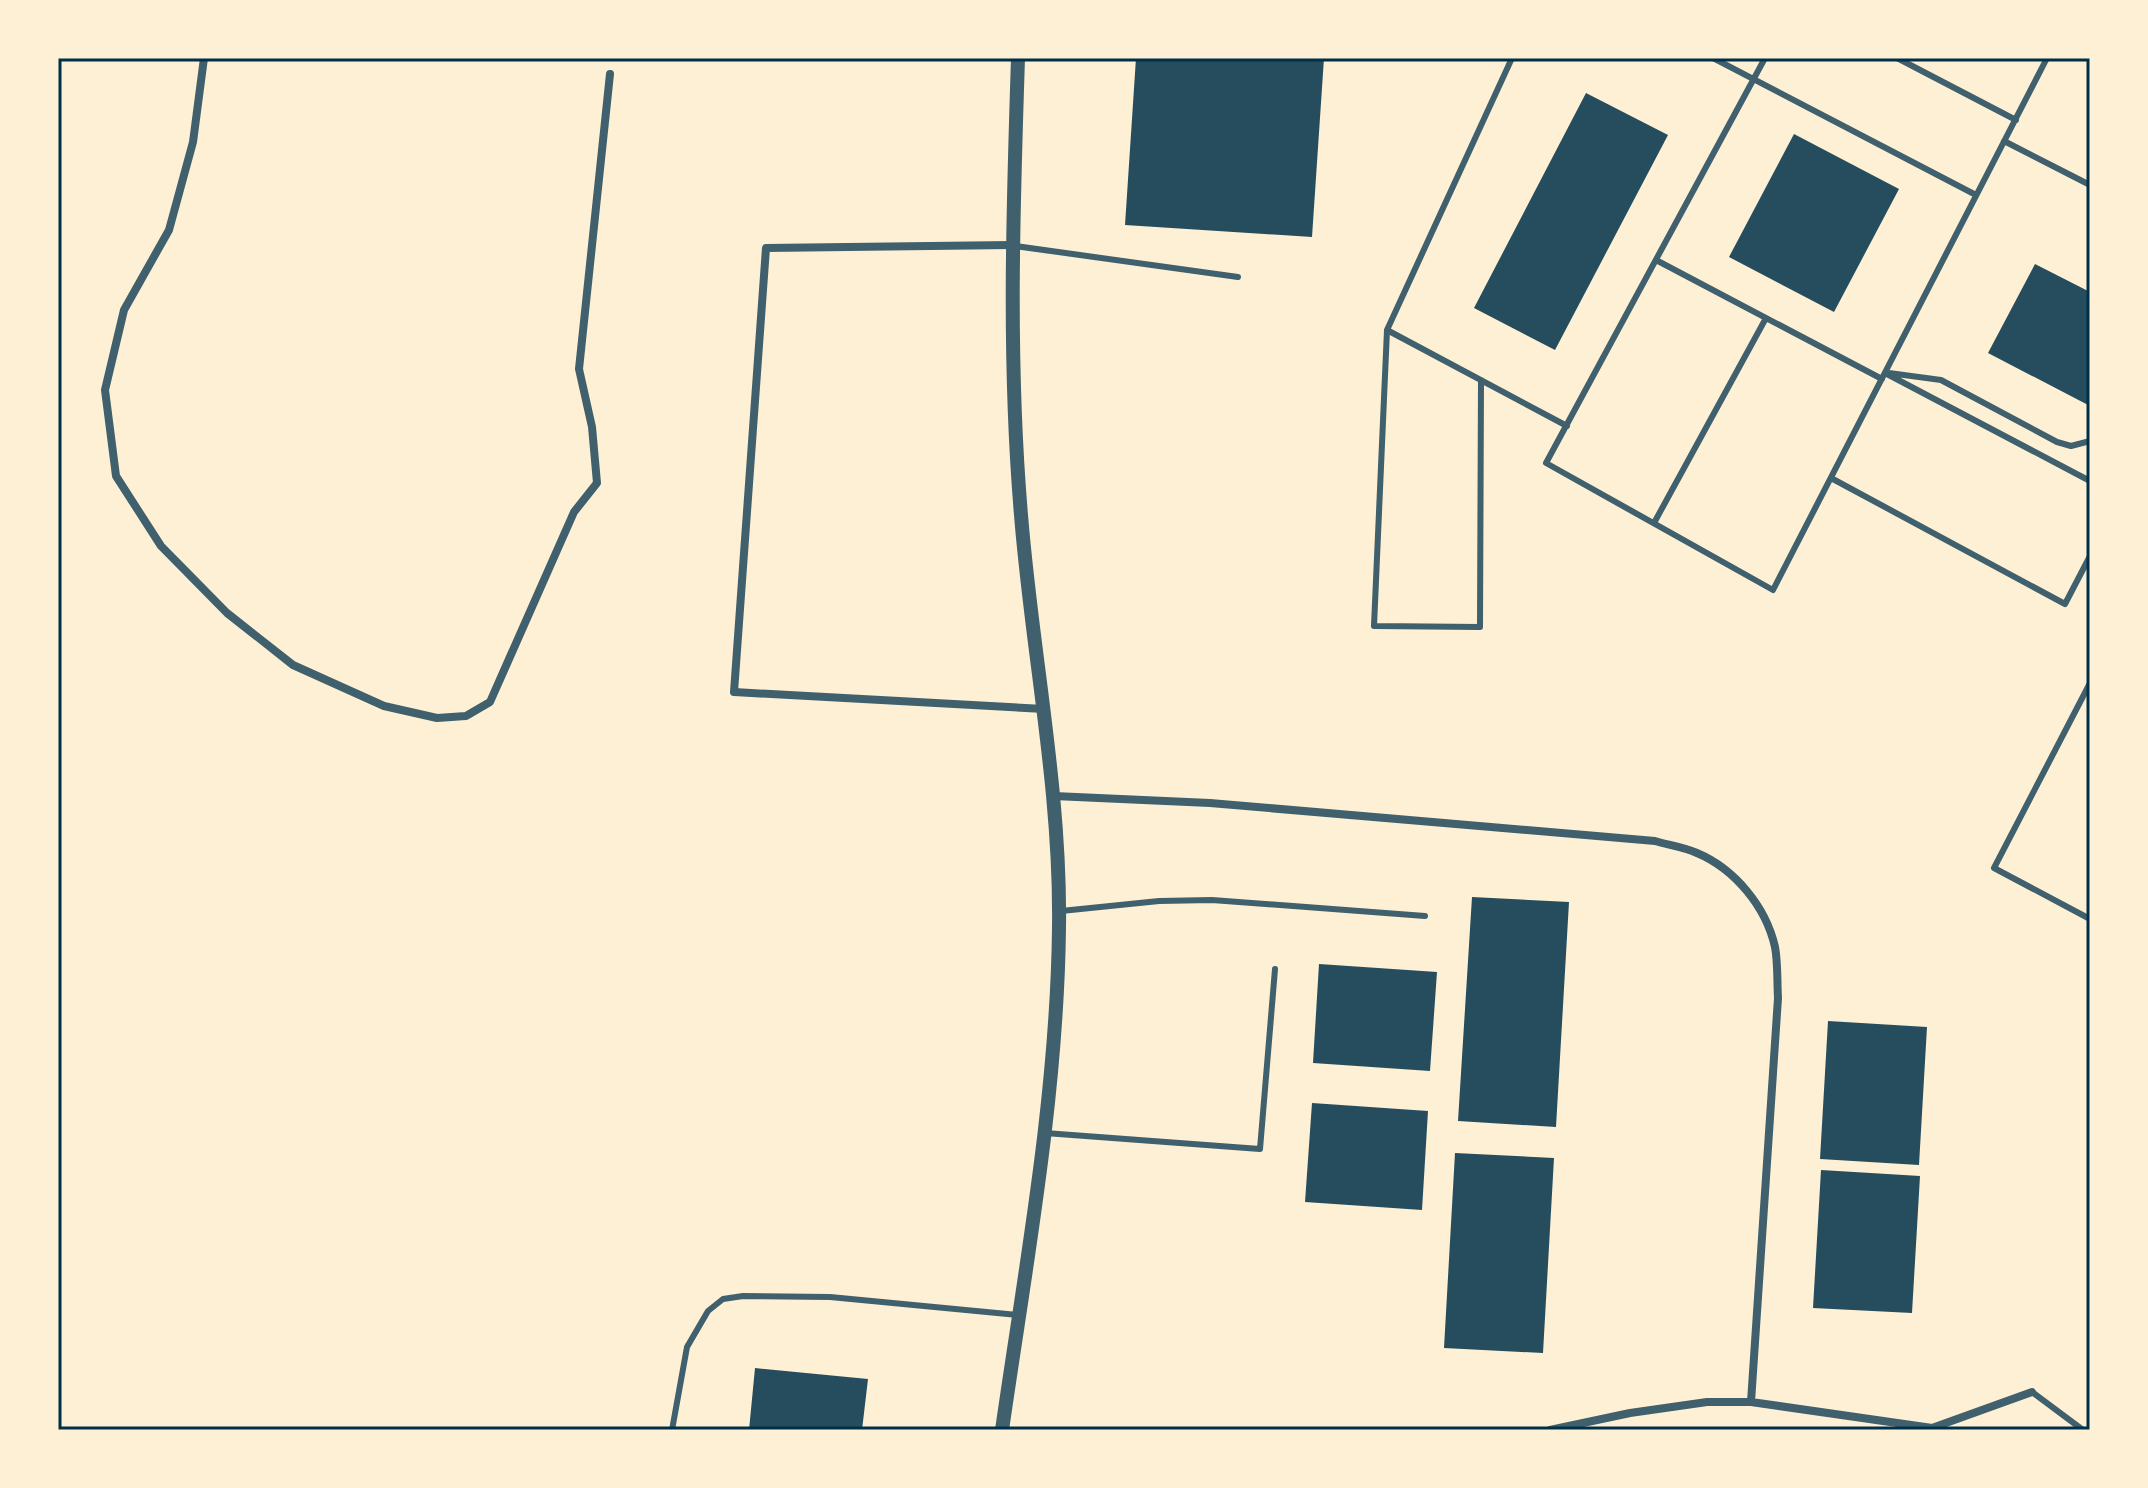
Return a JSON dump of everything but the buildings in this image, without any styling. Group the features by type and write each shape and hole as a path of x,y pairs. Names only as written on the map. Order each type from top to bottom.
{"street":[{"path":"204,58 193,142 169,230 124,310 105,390 116,476 161,546 227,613 293,665 384,706 437,718 466,716 490,702 574,512 597,483 592,427 579,369 610,74"},
{"path":"1002,1430 1054,1051 1058,912 1054,796 1021,517 1012,382 1012,245 1018,58"},
{"path":"1012,245 766,248 734,692 1044,709"},
{"path":"1054,796 1210,803 1655,841 1697,853 1725,868 1756,902 1776,950 1778,998 1751,1402"},
{"path":"1550,1430 1692,1404 1751,1402 1932,1428 2032,1392"}],"lane":[{"path":"1481,380 1480,627 1374,626 1387,330 1512,58"},
{"path":"1713,58 1976,195"},
{"path":"1765,58 1546,463 1773,590 2047,58"},
{"path":"1897,58 2016,120"},
{"path":"2004,141 2090,185"},
{"path":"1012,245 1238,277"},
{"path":"1656,260 2090,481"},
{"path":"1654,523 1766,318"},
{"path":"1387,330 1567,426"},
{"path":"1883,376 1941,380 2057,442 2071,446 2090,441"},
{"path":"1831,478 2065,604 2090,556"},
{"path":"2090,683 1994,868 2090,918"},
{"path":"1058,912 1159,901 1212,900 1425,916"},
{"path":"1044,1133 1260,1149 1275,969"},
{"path":"672,1430 687,1347 708,1311 723,1299 743,1296 830,1297 1018,1315"},
{"path":"2032,1392 2083,1430"}]}
